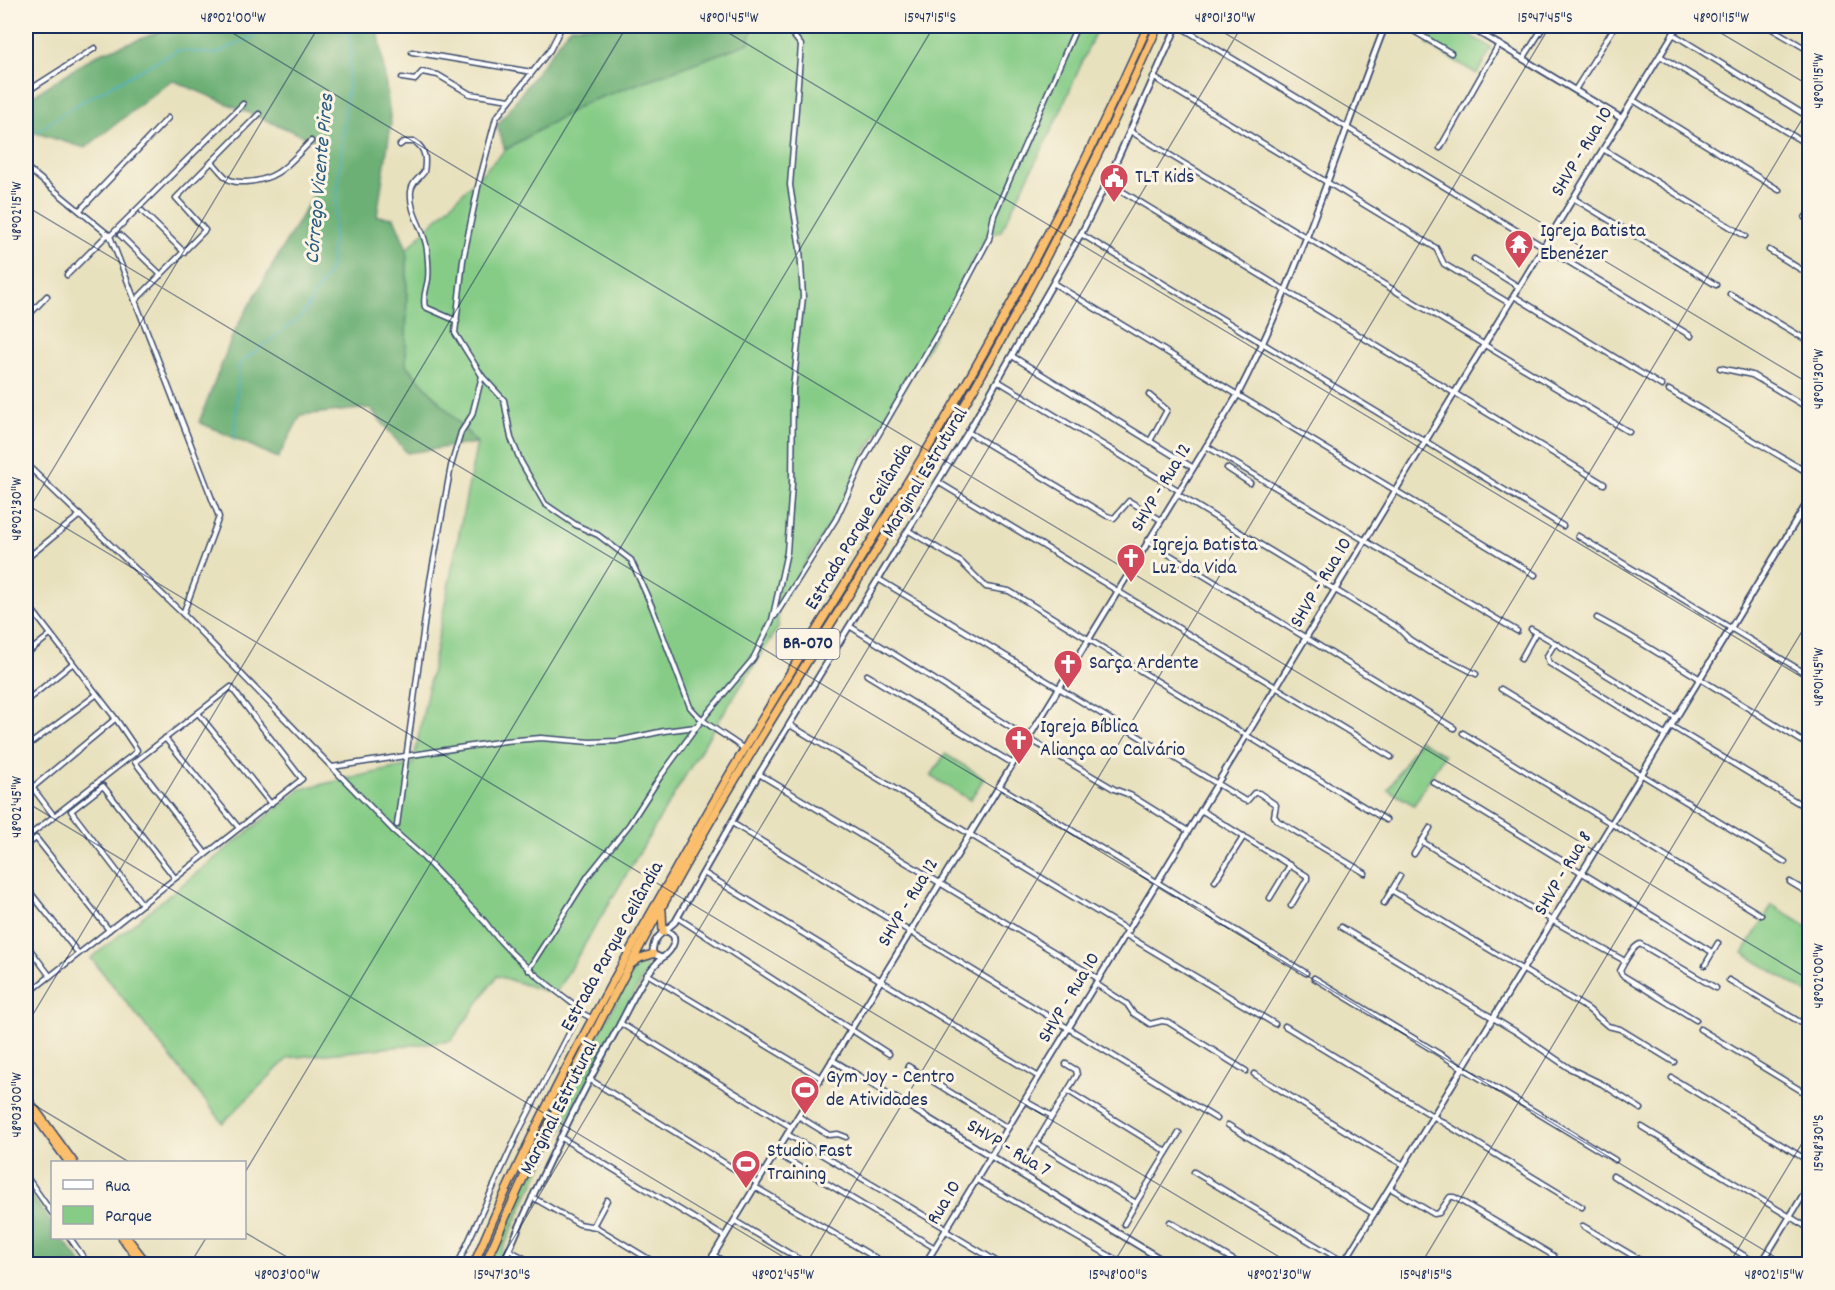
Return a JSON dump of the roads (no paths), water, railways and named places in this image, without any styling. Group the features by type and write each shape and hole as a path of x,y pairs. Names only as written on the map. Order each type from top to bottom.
{"highway":[{"name":"Estrada Parque Ceilândia","path":"474,1264 529,1142 591,1018 744,750 954,405 1029,272 1109,111 1148,26"},
{"name":"Estrada Parque Ceilândia","path":"484,1264 521,1181 631,964 717,810 967,400 1047,254 1158,26"},
{"path":"664,932 662,913 665,903"},
{"path":"631,964 653,955"},
{"path":"26,1096 73,1161"},
{"path":"26,1104 67,1161"},
{"path":"123,1239 141,1264"},
{"path":"129,1239 148,1264"}],"street":[{"path":"562,26 550,50 496,118 479,182 463,260 456,335 482,376 504,400 511,438 534,488 545,504 576,525 598,535 631,560 652,607 690,708 701,721 744,750"},
{"path":"772,620 787,552 792,484 794,388 803,297 800,249 790,185 801,45 786,26"},
{"path":"528,970 588,876 629,825 696,727 753,658 772,620 836,519 863,461 989,239 994,214 1077,26"},
{"path":"1178,26 1347,126 1691,336"},
{"name":"Marginal Estrutural","path":"651,968 653,944 675,921 704,873 759,774 880,580 968,432 1081,234 1178,26"},
{"name":"SHVP - Rua 12","path":"708,1264 1237,396 1284,290 1385,26"},
{"path":"1405,26 1451,53"},
{"path":"1468,26 1622,118"},
{"path":"1478,31 1481,26"},
{"path":"1523,59 1544,26"},
{"path":"1575,90 1615,26"},
{"name":"SHVP - Rua 10","path":"991,1156 1678,26"},
{"path":"1767,26 1809,51"},
{"path":"1673,34 1809,118"},
{"path":"1440,148 1499,44"},
{"path":"26,92 95,48"},
{"path":"412,52 533,72"},
{"path":"1660,56 1809,146"},
{"path":"402,78 415,80 422,72 433,73 470,94 510,100"},
{"path":"1154,77 1436,248 1444,264 1509,303"},
{"path":"1633,100 1779,190"},
{"path":"67,275 243,104"},
{"path":"135,301 205,230 176,198 259,114"},
{"path":"80,210 168,118"},
{"path":"1130,130 1629,432"},
{"path":"212,162 229,180 236,183 271,178 311,141"},
{"path":"400,145 404,142 415,142 425,152 424,172 414,182 411,196 413,213 427,247 428,279 424,307 457,321"},
{"path":"1603,149 1745,236"},
{"path":"26,167 109,235 219,517 183,615"},
{"path":"1107,182 1604,484"},
{"path":"1573,198 1716,285"},
{"path":"142,211 184,252"},
{"path":"1805,218 1809,211"},
{"path":"1081,234 1563,526"},
{"path":"120,235 161,275"},
{"path":"1769,250 1809,275"},
{"path":"1474,259 1519,287"},
{"path":"1052,283 1535,575"},
{"path":"1730,294 1809,342"},
{"path":"26,318 47,296"},
{"path":"1514,296 1662,386"},
{"path":"1012,356 1192,467"},
{"path":"1720,368 1752,375 1809,409"},
{"path":"397,825 430,582 451,466 461,432 472,415 482,376"},
{"path":"998,381 1398,628 1409,639 1429,652 1476,675"},
{"path":"1669,390 1809,474"},
{"path":"1149,395 1167,410 1150,441"},
{"path":"968,432 1107,516 1114,518 1129,501 1161,520"},
{"path":"1206,446 1517,631"},
{"path":"26,464 183,615 401,838 420,854 485,922 515,958 576,1006 578,1011 591,1018"},
{"path":"1227,468 1248,481 1251,473"},
{"path":"938,482 1391,757"},
{"name":"SHVP - Rua 8","path":"1345,1264 1809,498"},
{"path":"26,560 80,515"},
{"path":"909,531 961,562 986,587 993,590 1006,590 1386,820"},
{"path":"1578,536 1809,676"},
{"path":"1147,541 1454,728"},
{"path":"880,580 1246,801 1254,793 1259,793 1276,805 1274,816 1278,821 1365,873"},
{"path":"26,606 136,747 135,753 26,838"},
{"path":"1597,618 1700,678 1809,746"},
{"path":"850,627 1028,738 1114,789 1130,795 1188,831"},
{"path":"1521,659 1534,631 1676,718"},
{"path":"26,654 50,635"},
{"path":"1555,643 1546,659 1549,663 1665,735"},
{"path":"26,701 72,664"},
{"path":"867,675 1012,763"},
{"path":"26,994 271,804 302,779 231,687 135,762 206,854"},
{"path":"1501,689 1785,862"},
{"path":"26,747 96,695"},
{"path":"198,713 271,804"},
{"path":"26,793 116,719"},
{"path":"789,725 1275,1024"},
{"path":"1671,726 1809,810"},
{"path":"331,767 541,738 590,742 617,741 696,727"},
{"path":"1463,733 1761,915"},
{"path":"165,738 239,828"},
{"path":"759,774 1097,982 1124,1002 1133,1013 1150,1024 1168,1022 1246,1071"},
{"path":"26,778 54,816"},
{"path":"1433,782 1712,952"},
{"path":"998,785 1306,973"},
{"path":"142,904 71,811 104,786 175,878"},
{"path":"1201,810 1306,874 1307,878 1291,906"},
{"path":"732,823 1217,1119"},
{"path":"1414,854 1430,828"},
{"path":"1215,881 1244,836"},
{"path":"26,846 36,838 109,930"},
{"path":"1421,841 1552,921 1625,962"},
{"path":"1270,898 1290,865"},
{"path":"704,873 1039,1077"},
{"path":"1384,903 1400,876"},
{"path":"1790,882 1809,894"},
{"path":"26,887 78,953"},
{"path":"1392,890 1588,1009 1608,1026 1620,1029 1674,1062"},
{"path":"662,913 665,919 675,921 889,1054"},
{"name":"Marginal Estrutural","path":"503,1264 532,1197 589,1079 651,968 673,947 675,921"},
{"path":"1341,927 1494,1018 1569,1068 1602,1084 1641,1109"},
{"path":"664,932 669,932 673,936"},
{"path":"1705,965 1718,943"},
{"path":"26,944 50,976"},
{"path":"1696,1020 1622,975 1620,971 1634,947 1640,944 1716,988"},
{"path":"653,955 662,958"},
{"path":"631,964 645,961 651,968"},
{"path":"647,975 821,1078"},
{"path":"1314,978 1615,1160"},
{"path":"1729,980 1809,1028"},
{"path":"458,1264 519,1131 555,1057 571,1031 578,1011"},
{"path":"620,1023 791,1127"},
{"path":"1286,1026 1582,1207"},
{"path":"1700,1029 1809,1095"},
{"name":"SHVP - Rua 7","path":"832,1060 1169,1264"},
{"path":"1024,1162 1078,1073 1066,1064"},
{"path":"908,1066 1009,1128"},
{"path":"1254,1074 1344,1132 1404,1165"},
{"path":"1672,1078 1809,1162"},
{"path":"589,1079 886,1264"},
{"path":"1068,1091 1167,1152"},
{"path":"1025,1101 1053,1116"},
{"path":"798,1116 829,1135 838,1134 846,1137"},
{"path":"1228,1125 1374,1214"},
{"path":"1642,1127 1809,1229"},
{"path":"1124,1224 1179,1133"},
{"path":"787,1134 1001,1264"},
{"path":"560,1137 725,1237"},
{"path":"1036,1143 1136,1203"},
{"path":"776,1153 935,1248"},
{"name":"Rua 10","path":"925,1264 991,1156"},
{"path":"1194,1172 1345,1264"},
{"path":"26,1176 51,1212"},
{"path":"1613,1176 1759,1264 1809,1184"},
{"path":"977,1180 1122,1263"},
{"path":"1390,1188 1434,1214 1439,1213 1450,1197 1454,1197 1554,1256"},
{"path":"532,1197 579,1224 593,1226 657,1264"},
{"path":"593,1226 607,1200"},
{"path":"735,1221 807,1264"},
{"path":"1170,1222 1240,1264"},
{"path":"1583,1226 1647,1264"},
{"path":"71,1239 88,1264"},
{"path":"509,1250 535,1264"},
{"path":"713,1255 729,1264"}],"waterway":[{"path":"37,132 76,105 178,50 215,54 272,26"},
{"name":"Córrego Vicente Pires","path":"234,441 239,364 301,317 330,270 351,51 350,26"}],"place":[{"name":"TLT Kids","path":"1114,204"},
{"name":"Igreja Batista Ebenézer","path":"1519,270"},
{"name":"Igreja Batista Luz da Vida","path":"1131,584"},
{"name":"Sarça Ardente","path":"1068,690"},
{"name":"Igreja Bíblica Aliança ao Calvário","path":"1019,766"},
{"name":"Gym Joy - Centro de Atividades","path":"805,1116"},
{"name":"Studio Fast Training","path":"746,1190"}]}
